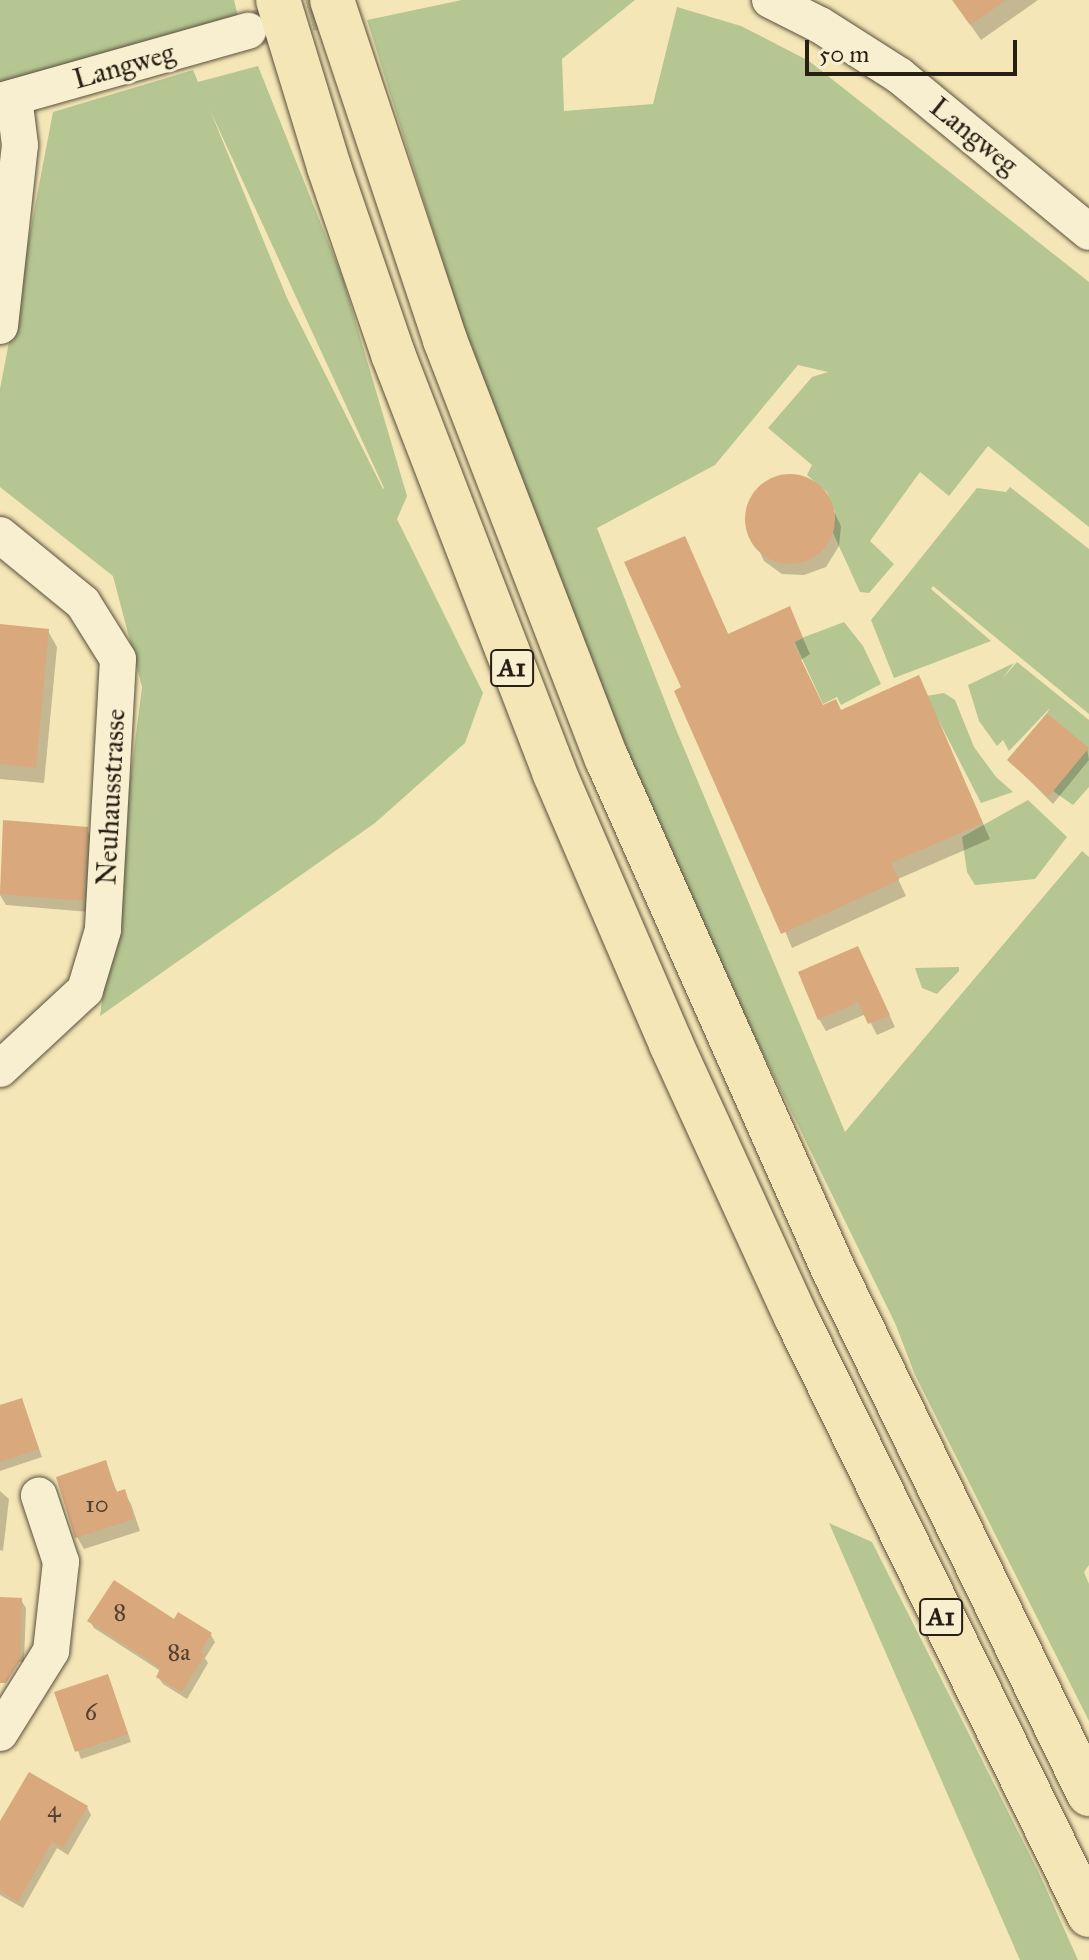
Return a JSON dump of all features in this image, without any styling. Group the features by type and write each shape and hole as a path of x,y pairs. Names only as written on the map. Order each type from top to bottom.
{"highway":[{"name":"A1","path":"278,0 329,167 393,354 554,772 671,1044 796,1317 1089,1915"},
{"name":"A1","path":"332,0 445,340 607,759 821,1244 1089,1794"}],"street":[{"name":"Langweg","path":"770,0 820,25 900,76 1089,232"},
{"name":"Langweg","path":"7,99 248,31"},
{"path":"0,326 20,145 7,99"},
{"name":"Neuhausstrasse","path":"0,535 83,603 118,659 103,930 85,990 0,1069"},
{"path":"0,1733 51,1651 61,1562 39,1496"}],"green space":[{"path":"0,0 234,0 238,17 0,85"},
{"path":"462,0 635,0 562,59 564,111 653,104 677,7 741,26 809,61 1089,282 1089,527 988,446 949,496 920,472 870,541 894,564 869,593 860,592 833,533 835,512 827,492 807,475 812,465 768,428 812,377 828,372 798,365 715,465 597,528 675,727 845,1132 1082,851 1089,857 1089,1565 1084,1572 1089,1584 1089,1721 915,1375 895,1323 681,887 561,596 468,342 367,20"},
{"path":"258,66 343,279 407,496 397,519 483,693 465,743 375,823 100,1016 142,687 113,576 0,487 0,389 53,112 193,70 198,82","holes":["210,110 384,488 287,298"]},
{"path":"1010,487 1089,549 1089,714 933,586 931,589 991,641 894,678 871,620 977,488 1006,492"},
{"path":"844,622 863,646 881,684 841,705 837,697 823,704 794,641"},
{"path":"1017,662 1089,720 1089,787 1073,805 1053,791 1088,748 1047,713 1050,708 1009,751 1003,740 997,746 979,721 968,685 1014,663 1002,679"},
{"path":"944,693 955,700 974,747 996,777 1013,792 981,803 926,696"},
{"path":"1028,800 1067,837 1035,879 975,885 967,872 962,837"},
{"path":"959,967 959,971 937,994 922,988 915,968"},
{"path":"829,1523 872,1542 1039,1873 1078,1960 1020,1960"}],"building":[{"path":"952,0 1006,0 970,25"},
{"path":"790,474 807,477 822,487 832,502 835,519 832,536 822,551 807,561 790,564 773,561 758,551 748,536 745,519 748,502 758,487 773,477"},
{"path":"685,536 728,634 790,606 803,638 793,643 823,705 836,699 841,710 919,675 983,823 891,863 899,880 781,934 674,691 681,687 624,562"},
{"path":"0,624 49,629 36,768 0,764"},
{"path":"1047,713 1089,748 1048,797 1007,760"},
{"path":"3,820 88,827 83,901 0,894"},
{"path":"858,946 890,1015 868,1024 858,1002 818,1020 798,972"},
{"path":"22,1398 39,1449 0,1462 0,1405"},
{"path":"106,1460 116,1492 125,1489 134,1519 75,1538 56,1477"},
{"path":"114,1580 174,1619 178,1612 212,1633 200,1652 205,1654 182,1692 156,1677 160,1669 149,1660 87,1621"},
{"path":"0,1597 22,1598 20,1661 6,1683 0,1683"},
{"path":"108,1674 128,1734 75,1752 54,1692"},
{"path":"29,1772 88,1806 63,1848 52,1842 18,1902 0,1891 0,1821"}],"tunnel":[{"path":"257,28 358,0"}]}
